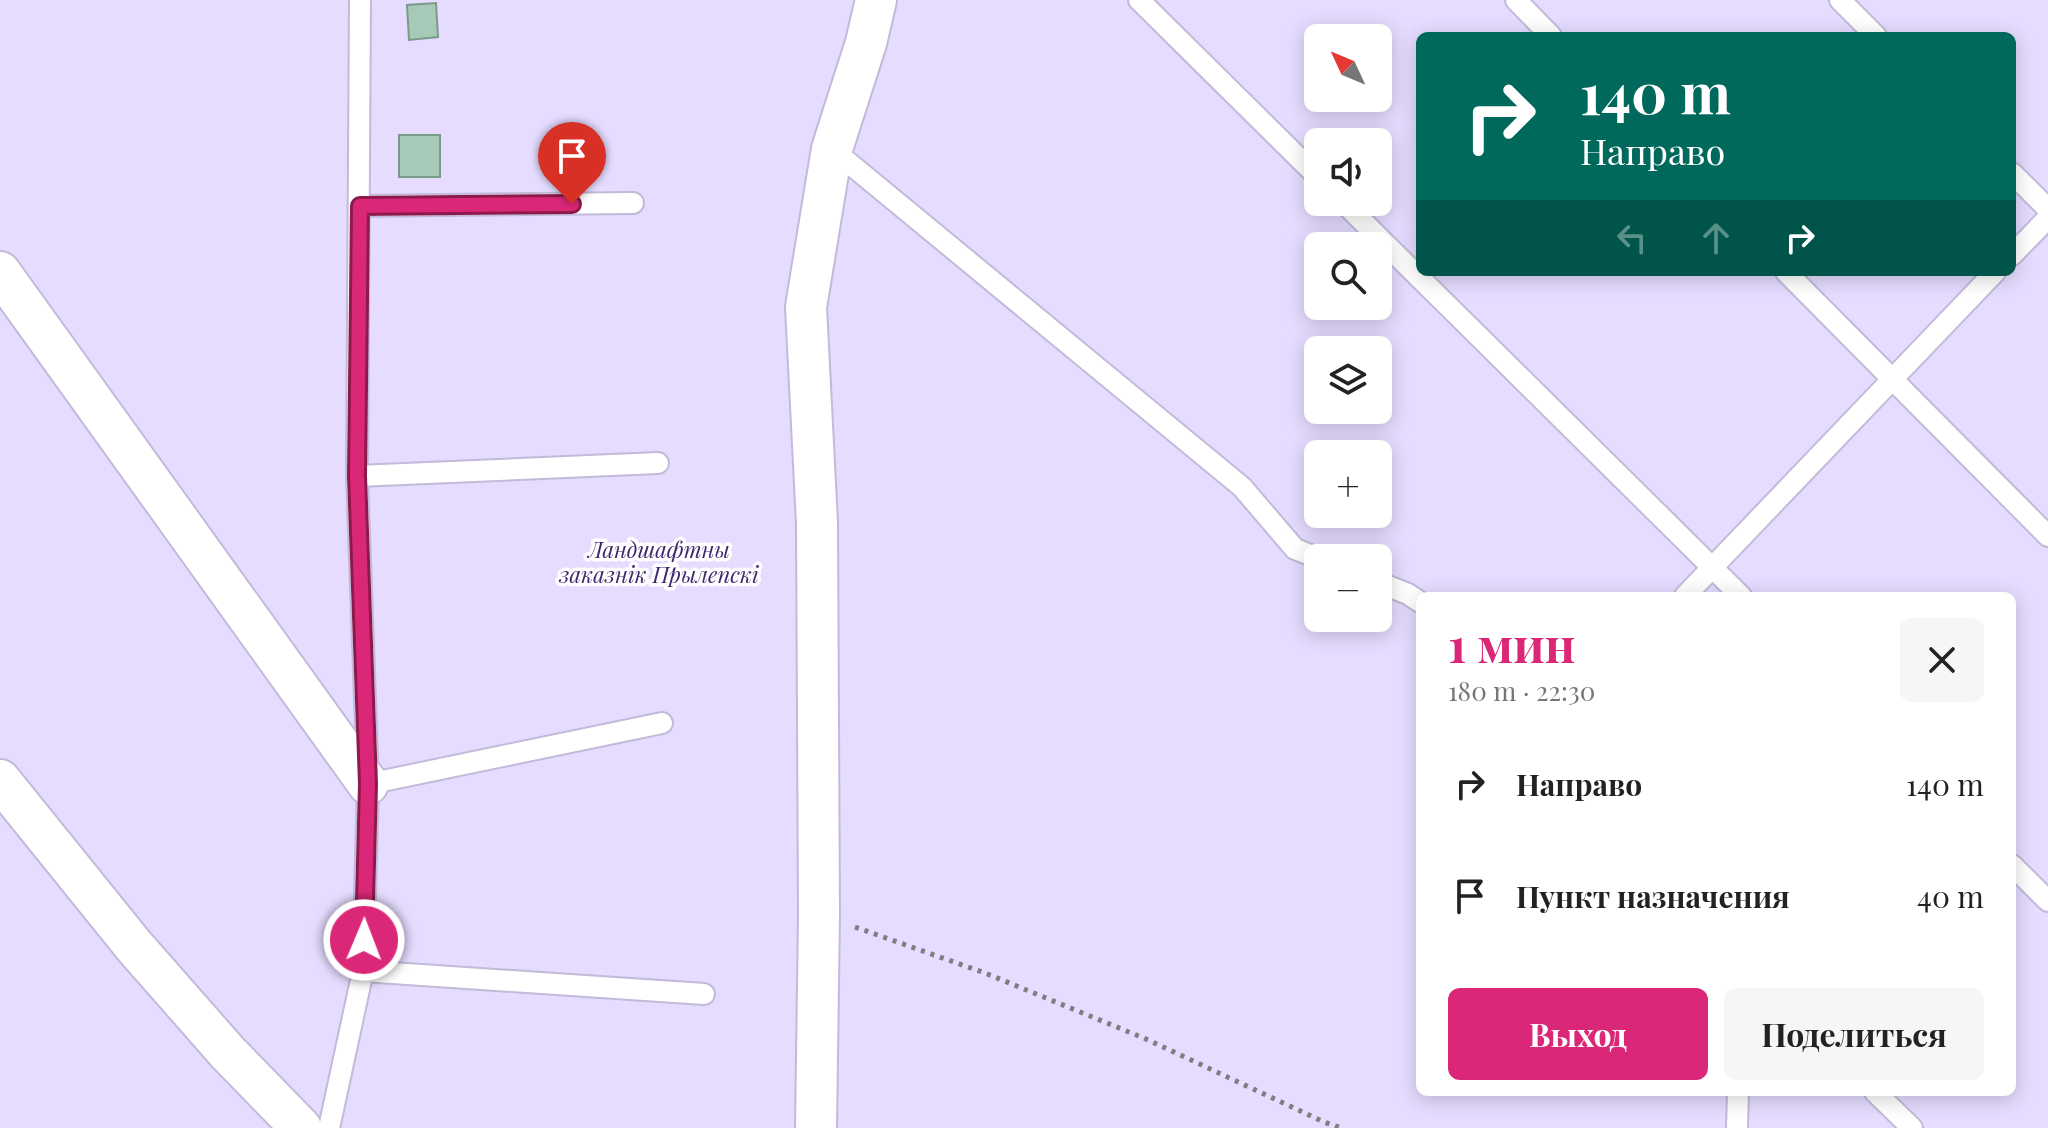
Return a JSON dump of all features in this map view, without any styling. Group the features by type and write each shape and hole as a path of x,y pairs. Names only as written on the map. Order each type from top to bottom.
{"street":[{"path":"816,1128 819,914 817,523 806,307 832,149 866,43 876,0"},
{"path":"0,272 368,784"},
{"path":"0,780 134,946 228,1053 301,1128"}],"lane":[{"path":"329,1128 363,971 368,784 357,476 360,0"},
{"path":"1139,0 1304,163"},
{"path":"1516,0 1547,32"},
{"path":"1840,0 1872,32"},
{"path":"832,149 1242,487 1295,549 1304,553"},
{"path":"2016,177 2048,209"},
{"path":"360,206 633,203"},
{"path":"1357,216 1416,274"},
{"path":"2016,251 2048,218"},
{"path":"1418,276 1737,592"},
{"path":"1790,276 2048,536"},
{"path":"1689,592 1991,276"},
{"path":"357,476 658,463"},
{"path":"1392,588 1416,599"},
{"path":"368,784 662,723"},
{"path":"2016,869 2048,901"},
{"path":"363,971 704,994"},
{"path":"1737,1128 1738,1096"},
{"path":"1879,1096 1912,1128"}],"path":[{"path":"819,914 985,973 1146,1039 1341,1128"}],"green space":[{"name":"Ландшафтны заказнік Прылепскі","path":"0,0 2048,0 2048,1128 0,1128"}],"building":[{"path":"436,3 438,37 409,40 407,5"},
{"path":"399,135 440,135 440,177 399,177"}],"route":[{"path":"364,940 368,784 357,476 360,206 572,204"}]}
